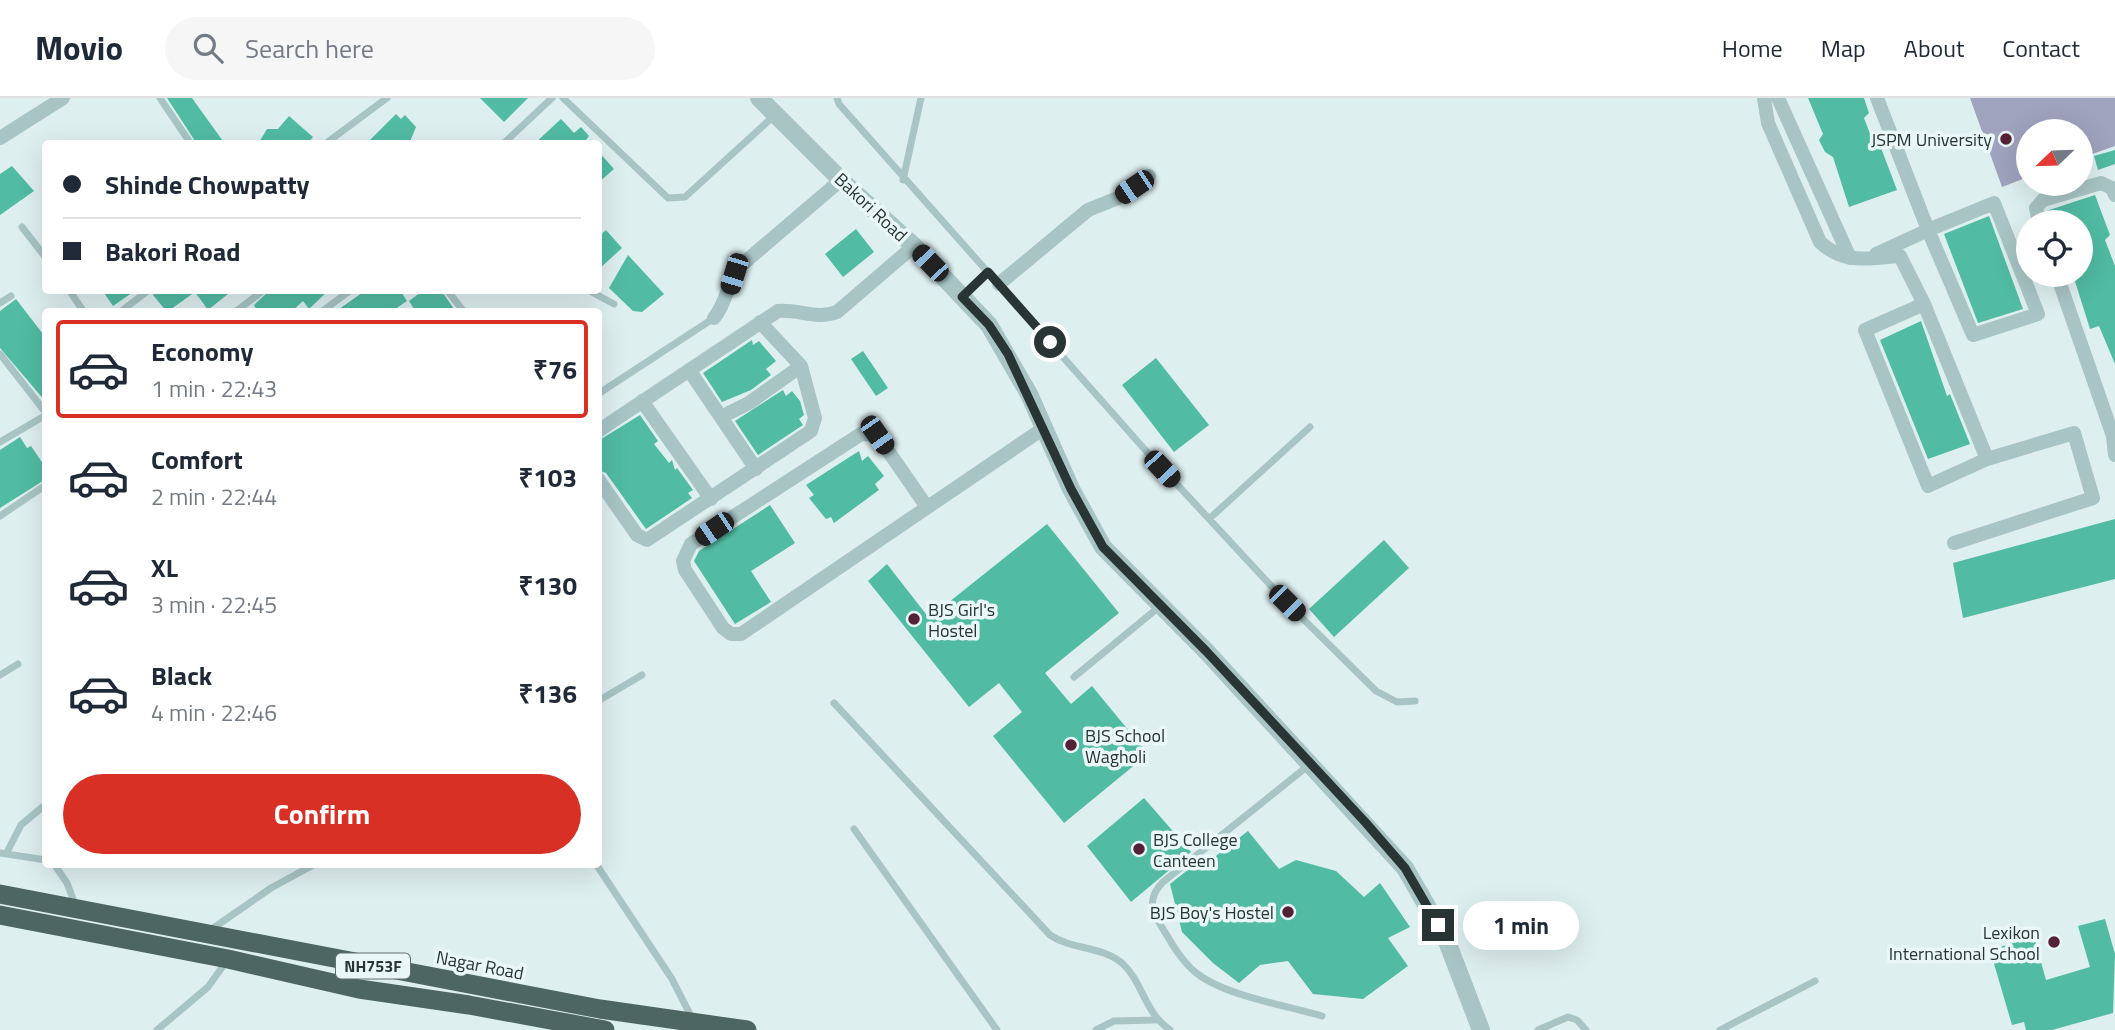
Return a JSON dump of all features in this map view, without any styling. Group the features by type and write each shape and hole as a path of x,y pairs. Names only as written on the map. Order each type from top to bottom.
{"highway":[{"name":"Nagar Road","path":"0,894 695,1024 747,1030"},
{"name":"NH753F","path":"0,915 228,958 359,989 469,1005 605,1030"}],"street":[{"path":"0,138 63,98"},
{"name":"Bakori Road","path":"759,98 841,180 914,246 989,325 1008,354 1071,489 1103,547 1405,868 1446,939 1481,1030"},
{"path":"1764,98 1768,123 1820,242 1833,254 1850,258 1900,256 1924,304 1987,458"},
{"path":"1779,98 1850,258"},
{"path":"1869,258 1928,230 1994,203 2038,314 1973,335 1928,230 1877,98"},
{"path":"999,284 1088,210 1118,198 1149,176"},
{"path":"714,318 721,309 739,267 841,180"},
{"path":"2036,210 2043,200 2101,183 2112,188 2115,195"},
{"path":"602,428 778,311 792,309 826,317 837,312 914,246"},
{"path":"2061,287 2113,436 2115,455"},
{"path":"1924,304 1865,330 1928,486 1987,458 2074,433 2093,498 1955,543"},
{"path":"602,485 642,540 654,538 811,431 815,425 801,366 760,322"},
{"path":"721,417 749,403 801,366"},
{"path":"689,370 756,469"},
{"path":"642,401 711,499"},
{"path":"927,507 877,435 861,434 691,544 685,552 685,570 723,628 731,634 741,634 1044,428"}],"lane":[{"path":"160,98 188,140"},
{"path":"330,140 387,98"},
{"path":"507,140 552,98"},
{"path":"563,98 668,198 675,200 685,197 776,114"},
{"path":"837,98 839,104 903,180 1209,519 1333,651 1376,691 1397,702 1415,701"},
{"path":"903,180 921,98"},
{"path":"22,227 42,253"},
{"path":"962,297 988,272"},
{"path":"125,308 144,294"},
{"path":"240,308 259,294"},
{"path":"326,308 346,294"},
{"path":"450,294 461,308"},
{"path":"595,294 614,304"},
{"path":"0,303 11,296"},
{"path":"602,391 714,318"},
{"path":"0,354 42,409"},
{"path":"0,442 42,416"},
{"path":"1209,519 1310,427"},
{"path":"0,516 42,488"},
{"path":"1073,677 1160,606"},
{"path":"0,675 18,664"},
{"path":"602,699 642,676"},
{"path":"834,703 1050,935 1062,943 1104,953 1124,965 1156,1020 1170,1030"},
{"path":"1309,765 1163,882 1153,892 1151,903 1153,914 1183,961 1196,973 1225,987 1322,1016"},
{"path":"42,807 21,825 4,852 42,859"},
{"path":"853,829 998,1030"},
{"path":"57,868 67,883 76,908"},
{"path":"206,933 271,887 307,868"},
{"path":"599,868 672,979 695,1024"},
{"path":"157,1030 208,987 228,958"},
{"path":"1720,1030 1815,981"},
{"path":"1538,1030 1568,1017 1577,1020 1586,1030"},
{"path":"1097,1030 1114,1021 1156,1020"}],"shaded area":[{"name":"JSPM University","path":"1970,98 2115,98 2115,146 2093,154 2093,119 2016,119 2016,182 2002,187"}],"building":[{"path":"167,98 192,98 222,140 194,140"},
{"path":"480,98 528,98 504,122"},
{"path":"1808,98 1864,98 1869,113 1864,118 1873,142 1878,140 1897,190 1849,207 1833,157 1825,152 1819,140 1823,134"},
{"path":"396,114 401,119 405,115 416,127 411,140 370,140"},
{"path":"289,116 313,137 310,140 260,140 267,129 278,129"},
{"path":"561,119 574,133 581,127 589,136 586,140 538,140"},
{"path":"2115,150 2115,164 2098,170 2094,156"},
{"path":"602,156 614,169 602,180"},
{"path":"12,166 34,191 0,215 0,174"},
{"path":"2093,196 2110,235 2105,240 2115,266 2115,364 2099,326 2090,329 2077,287 2093,287 2093,210 2049,210"},
{"path":"1989,216 2023,309 1978,323 1944,234"},
{"path":"856,229 874,252 843,277 825,254"},
{"path":"606,230 622,248 602,266 602,234"},
{"path":"628,255 664,294 642,312 633,311 609,288"},
{"path":"105,294 130,294 113,306"},
{"path":"192,294 173,308 164,308 153,295"},
{"path":"196,294 228,294 210,308 207,308"},
{"path":"266,294 325,294 310,308 303,301 295,308 256,308 254,305"},
{"path":"360,294 403,294 407,301 397,308 341,308"},
{"path":"419,294 444,294 453,308 413,308 409,301"},
{"path":"16,299 42,333 42,397 0,348 0,311"},
{"path":"1921,321 1947,396 1950,394 1970,444 1928,459 1880,340"},
{"path":"752,340 753,345 759,341 776,361 766,369 771,375 751,390 722,402 703,373"},
{"path":"863,351 888,388 876,396 851,359"},
{"path":"1156,358 1209,425 1174,452 1122,385"},
{"path":"783,390 786,396 792,391 800,401 804,415 799,419 803,425 758,455 735,421"},
{"path":"640,415 658,441 654,444 669,463 672,460 675,470 677,468 693,490 688,493 692,498 646,529 606,473 602,472 602,439"},
{"path":"20,437 27,448 31,446 42,462 42,482 0,508 0,450"},
{"path":"859,451 862,461 868,456 884,476 875,484 879,490 834,523 831,517 826,519 809,498 814,495 806,485"},
{"path":"770,505 795,543 751,571 771,602 735,624 694,561 699,551"},
{"path":"2115,519 2115,579 1963,618 1953,563"},
{"path":"1047,524 1119,613 1045,673 1071,704 1092,686 1148,754 1064,823 993,736 1022,712 999,683 969,707 868,581 887,564 929,618"},
{"path":"1384,540 1409,568 1334,637 1309,609"},
{"name":"BJS College Canteen","path":"1144,798 1191,852 1131,902 1087,846"},
{"name":"BJS Boy's Hostel","path":"1248,831 1279,869 1296,860 1336,871 1364,897 1380,883 1410,927 1388,938 1408,966 1363,999 1313,994 1288,961 1260,965 1239,983 1213,963 1182,932 1170,884 1199,861 1203,866"},
{"path":"2105,919 2115,954 2113,1013 2052,1030 2026,1030 2024,1022 2012,1025 1990,950 2034,937 2046,980 2090,967 2078,926"}],"place":[{"name":"JSPM University","path":"2006,139"},
{"name":"BJS Girl's Hostel","path":"914,619"},
{"name":"BJS School Wagholi","path":"1071,745"},
{"name":"BJS College Canteen","path":"1139,849"},
{"name":"BJS Boy's Hostel","path":"1288,912"},
{"name":"Lexikon International School","path":"2054,942"}],"route":[{"path":"1050,342 988,272 962,297 989,325 1008,354 1029,394 1071,489 1103,547 1206,651 1309,765 1366,823 1405,868 1438,925"}]}
